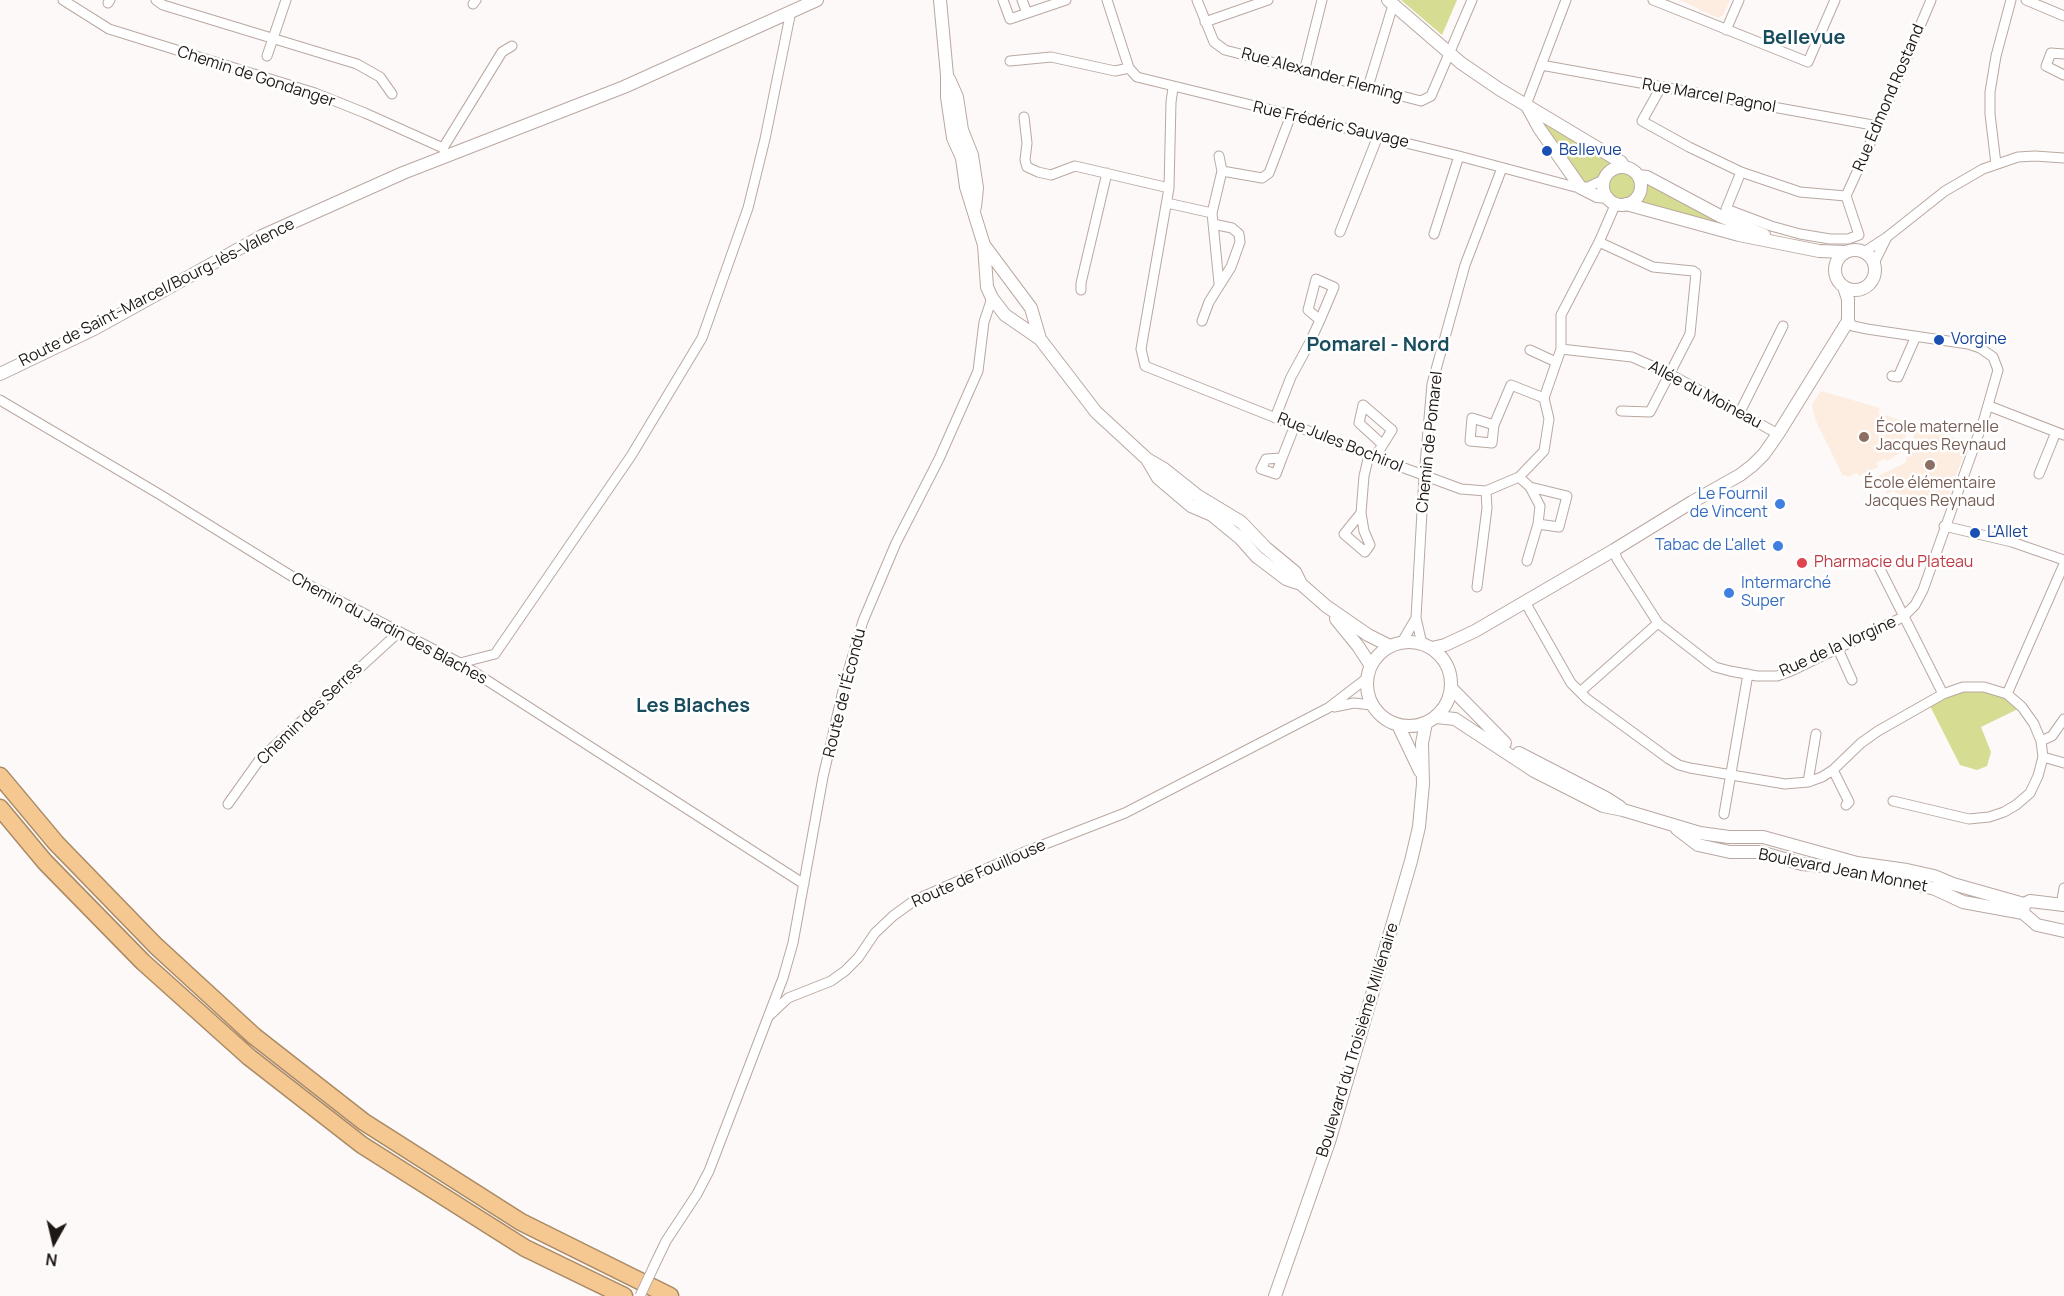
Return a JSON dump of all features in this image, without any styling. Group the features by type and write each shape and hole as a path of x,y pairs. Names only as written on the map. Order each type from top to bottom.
{"highway":[{"path":"0,776 56,843 156,946 254,1036 364,1122 521,1221 670,1296"},
{"path":"0,808 45,862 143,962 249,1057 362,1145 448,1200 525,1248 624,1296"}],"street":[{"name":"Chemin de Gondanger","path":"63,0 109,29 315,93 365,113 445,152"},
{"path":"156,0 163,5 357,64 380,77 392,94"},
{"path":"267,56 286,0"},
{"name":"Route de Saint-Marcel/Bourg-lès-Valence","path":"0,374 96,328 262,236 445,152 624,87 817,0"},
{"path":"940,0 947,75 957,96 962,130 972,155 977,188 975,211 984,245 987,287 1005,315"},
{"path":"1003,0 1010,19 1066,0"},
{"path":"1022,0 1027,13"},
{"path":"1010,61 1051,57 1115,71 1129,68 1107,0"},
{"name":"Rue Alexander Fleming","path":"1197,0 1214,42 1225,50 1421,101 1431,96 1472,0"},
{"path":"1205,22 1268,0"},
{"path":"1304,72 1322,0"},
{"path":"1566,0 1526,105 1535,122 1581,188 1616,202 1715,230 1820,251 1858,250 1864,252 1874,263"},
{"path":"1653,0 1808,62 1835,0"},
{"path":"1726,30 1738,0"},
{"name":"Rue Edmond Rostand","path":"1846,196 1931,0"},
{"path":"1996,164 1990,114 1990,92 1996,56 2011,0"},
{"path":"2026,0 2064,16"},
{"path":"1368,87 1390,2 1448,53 1499,89 1621,162 1624,167"},
{"path":"460,663 495,654 631,456 702,338 748,208 765,139 791,10"},
{"path":"445,152 502,52 512,46"},
{"path":"2064,54 2051,53 2046,66 2064,75"},
{"name":"Rue Marcel Pagnol","path":"1541,65 1878,126"},
{"name":"Rue Frédéric Sauvage","path":"1129,68 1137,77 1173,88 1460,156 1581,188"},
{"path":"1661,87 1642,121 1741,172 1800,192 1846,196 1859,235 1848,239 1830,239 1800,234 1726,209 1741,172"},
{"name":"Rue Jules Bochirol","path":"1173,88 1169,188 1141,349 1145,366 1461,489 1486,491 1519,477 1544,451 1549,419 1544,398 1562,349 1561,315 1599,242 1616,202"},
{"path":"1222,171 1262,178 1269,173 1292,115"},
{"path":"1024,117 1027,167 1051,175 1075,166 1169,188"},
{"path":"1340,232 1378,136"},
{"path":"1219,156 1222,171 1212,213 1219,284"},
{"path":"1434,234 1460,156"},
{"path":"1864,252 1887,237 1917,211 1970,175 2018,157 2064,158"},
{"path":"1581,188 1594,185 1613,170 1624,167 1635,171 1641,186 1639,196 1635,200 1616,202"},
{"name":"Chemin de Pomarel","path":"1427,646 1416,618 1432,384 1465,265 1502,168"},
{"path":"1081,290 1107,173"},
{"path":"1638,176 1647,177 1720,216 1784,244"},
{"path":"1605,178 1604,188 1616,202"},
{"path":"1167,203 1212,213"},
{"path":"1202,321 1209,302 1231,267 1240,242 1239,234 1232,228 1213,224"},
{"path":"1848,306 1861,289 1871,282 1874,276 1874,263 1887,237"},
{"path":"1599,242 1653,267 1696,273 1690,334 1650,412 1621,411"},
{"path":"984,245 1031,308 1030,324"},
{"path":"1475,631 1456,647 1451,656 1448,668 1451,688 1446,704 1431,720 1408,726 1398,725 1379,714 1372,705 1366,687 1369,672 1382,651 1402,642 1427,646 1445,645 1475,631 1740,475 1764,453 1848,321 1844,287 1837,278 1835,267 1820,251"},
{"path":"1835,267 1846,252"},
{"path":"984,268 998,263"},
{"path":"1844,287 1861,289"},
{"name":"Route de l'Écondu","path":"769,1017 793,943 823,777 845,681 863,621 896,543 939,459 978,371 992,298"},
{"path":"987,317 1005,315 1030,324 1096,412 1147,459 1164,469 1198,496 1241,522 1266,548 1295,572 1301,584 1326,606 1368,635 1390,646"},
{"path":"1275,417 1291,377 1320,320"},
{"name":"Rue de la Vorgine","path":"1614,550 1628,578 1658,623 1715,667 1748,675 1777,676 1791,671 1903,617 1915,605 1923,590 1944,526 1989,406 1998,370 1993,357 1980,348 1968,344 1867,329 1853,326 1848,321"},
{"path":"1739,414 1784,326"},
{"path":"1892,376 1898,377 1916,336"},
{"name":"Allée du Moineau","path":"1562,349 1632,357 1670,374 1778,434"},
{"path":"1530,350 1556,362"},
{"path":"1494,425 1511,385 1544,398"},
{"name":"Chemin du Jardin des Blaches","path":"0,400 159,494 258,558 460,663 804,884"},
{"path":"1989,406 2060,433 2039,474"},
{"path":"1282,458 1295,425"},
{"path":"1361,513 1364,476 1372,456 1382,444"},
{"path":"1519,477 1530,487 1540,506 1538,524 1527,561"},
{"path":"1530,487 1567,496 1559,527 1538,524"},
{"path":"1477,587 1487,508 1486,491"},
{"path":"1944,526 2012,542 2064,562 2007,694"},
{"path":"1877,563 1943,694"},
{"path":"1525,602 1565,674 1580,692 1679,765 1785,784 1808,782 1833,770 1861,743 1878,731 1943,694 1963,687 1984,687 2007,694 2022,707 2034,724 2041,741 2043,757 2030,793 2016,805 1989,817 1969,819 1893,801"},
{"path":"1326,606 1358,646 1369,672"},
{"name":"Chemin de Pomarel","path":"1402,642 1416,618"},
{"path":"1580,692 1658,623"},
{"name":"Chemin des Serres","path":"228,804 260,759 399,632"},
{"path":"1427,646 1439,654 1448,668"},
{"path":"1838,649 1852,680"},
{"name":"Route de Fouillouse","path":"640,1296 666,1241 697,1194 709,1171 769,1017 789,998 831,981 844,971 858,958 893,916 915,900 1022,853 1125,813 1328,708 1369,672"},
{"path":"1724,814 1748,675"},
{"name":"Boulevard Jean Monnet","path":"1451,688 1506,744 1606,798 1623,810"},
{"name":"Route de Fouillouse","path":"1328,708 1353,704 1372,705"},
{"name":"Boulevard Jean Monnet","path":"1431,720 1455,719 1534,771 1604,807 1669,822 1701,833 1729,837 1763,837 1857,863 1934,876 2024,908 2037,926 2064,931"},
{"path":"2041,741 2052,736 2064,719"},
{"name":"Boulevard du Troisième Millénaire","path":"1274,1295 1329,1142 1419,827 1423,784 1422,743 1431,720"},
{"name":"Boulevard du Troisième Millénaire","path":"1398,725 1416,761 1423,784"},
{"path":"1808,782 1816,734"},
{"path":"2043,757 2064,763"},
{"path":"1833,770 1849,802 1846,805"},
{"path":"2062,905 2064,888"},
{"name":"Boulevard Jean Monnet","path":"2024,908 2038,901 2062,905"}],"shaded area":[{"path":"1680,0 1730,0 1723,15 1718,18"},
{"name":"École maternelle Jacques Reynaud","path":"1821,391 1880,408 1878,413 1900,420 1907,433 1904,442 1901,443 1903,446 1900,453 1887,461 1885,459 1876,463 1878,467 1859,476 1857,473 1847,477 1843,476 1815,419 1812,404"},
{"name":"École élémentaire Jacques Reynaud","path":"1919,420 1967,445 1945,506 1935,503 1933,509 1923,506 1921,502 1920,505 1898,497 1899,494 1893,491 1887,494 1885,489 1879,487 1881,481 1878,476 1905,463"}],"green space":[{"path":"1401,0 1457,0 1442,35"},
{"path":"1547,122 1610,160 1609,168 1600,178 1584,184 1543,128"},
{"path":"1622,171 1632,175 1636,185 1632,195 1622,199 1612,195 1608,185 1612,175"},
{"path":"1646,184 1737,227 1736,232 1639,204 1644,197"},
{"path":"1963,687 2007,694 2022,707 1981,727 1991,752 1987,766 1977,770 1960,765 1928,702"}],"place":[{"name":"Bellevue","path":"1547,151"},
{"name":"Vorgine","path":"1939,340"},
{"name":"École maternelle Jacques Reynaud","path":"1864,437"},
{"name":"École élémentaire Jacques Reynaud","path":"1930,465"},
{"name":"Le Fournil de Vincent","path":"1780,504"},
{"name":"L'Allet","path":"1975,533"},
{"name":"Tabac de L'allet","path":"1778,546"},
{"name":"Pharmacie du Plateau","path":"1802,563"},
{"name":"Intermarché Super","path":"1729,593"}],"district":[{"name":"Bellevue","path":"1804,38"},
{"name":"Pomarel - Nord","path":"1378,345"},
{"name":"Les Blaches","path":"693,706"}]}
